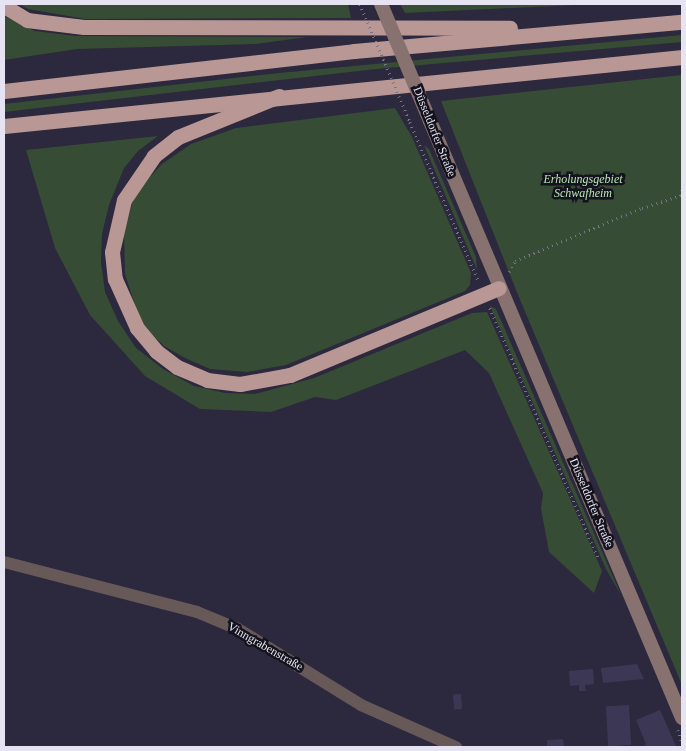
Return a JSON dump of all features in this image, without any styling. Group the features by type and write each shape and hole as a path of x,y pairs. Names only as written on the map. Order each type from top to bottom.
{"highway":[{"path":"4,6 27,20 84,28 592,28"},
{"path":"4,91 354,51 592,28 682,22"},
{"path":"4,126 279,96 682,57"},
{"path":"279,96 178,137 154,156 124,200 112,252 115,279 137,328 156,351 177,367 207,380 240,384 290,375 499,288"}],"main road":[{"name":"Düsseldorfer Straße","path":"381,4 678,721"}],"street":[{"name":"Vinngrabenstraße","path":"4,562 196,612 238,629 361,705 456,747"}],"path":[{"path":"360,4 601,564"},
{"path":"499,288 515,261 681,196 682,189"},
{"path":"678,721 682,742"}],"green space":[{"path":"19,4 348,4 351,18 85,19 28,9"},
{"path":"400,4 597,4 405,13"},
{"path":"4,16 35,31 76,36 307,37 256,44 77,49 4,60"},
{"path":"682,35 682,42 376,69 4,112 4,104 279,73"},
{"name":"Erholungsgebiet Schwafheim","path":"682,75 682,685 516,290 441,101"},
{"path":"395,108 412,137 471,273 470,285 465,291 286,365 247,372 210,369 185,358 164,346 141,324 125,274 124,234 135,193 162,164 191,144 236,128"},
{"path":"158,136 138,151 124,168 109,205 102,234 101,262 105,292 118,321 136,348 163,369 194,386 225,393 255,394 314,378 472,313 487,312 602,571 594,593 549,552 541,509 543,493 489,373 465,350 336,400 315,397 271,412 200,409 145,376 90,315 55,248 26,150"},
{"path":"424,145 429,149 476,257 477,270"},
{"path":"490,306 496,309 621,595 606,569"}],"building":[{"path":"637,664 644,679 603,683 601,668"},
{"path":"593,669 594,684 585,685 586,691 579,691 579,685 570,686 569,671"},
{"path":"461,694 462,709 454,710 453,695"},
{"path":"629,705 631,745 608,746 606,706"},
{"path":"660,710 676,746 643,747 646,744 636,720"},
{"path":"563,739 564,747 547,747 547,740"}]}
